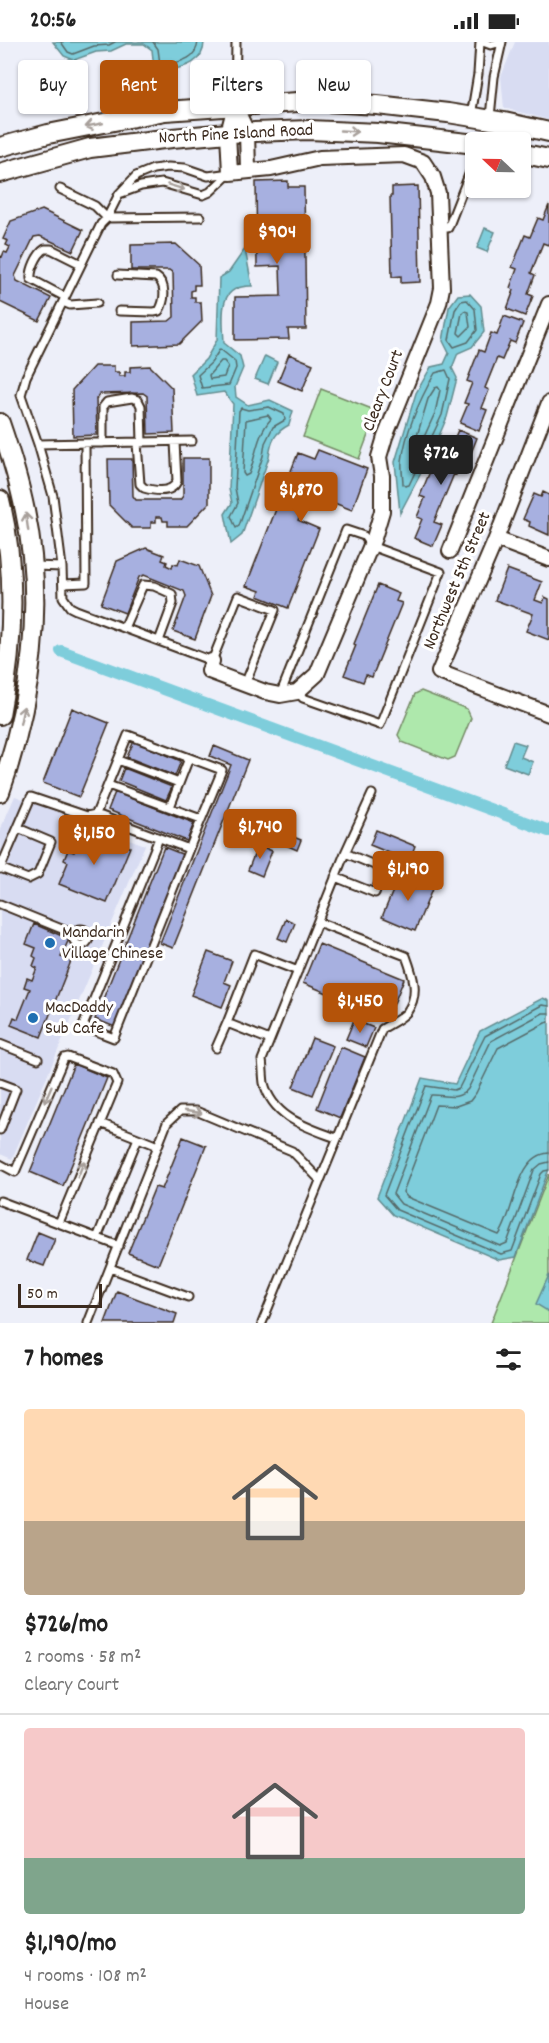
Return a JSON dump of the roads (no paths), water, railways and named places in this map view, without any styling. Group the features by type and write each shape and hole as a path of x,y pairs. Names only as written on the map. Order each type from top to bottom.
{"main road":[{"name":"North Pine Island Road","path":"284,103 312,101 377,105 471,116 549,132"},
{"name":"North Pine Island Road","path":"0,147 48,134 165,111 190,109"},
{"name":"North Pine Island Road","path":"0,173 90,148 248,132 309,129 378,133 465,143"},
{"path":"531,155 549,159"},
{"path":"0,423 26,514 34,598 29,681 21,722 0,792"},
{"path":"0,500 10,558 12,600 11,641 0,715"}],"street":[{"path":"230,173 228,134 233,114"},
{"path":"239,114 248,132 248,170"},
{"name":"Cleary Court","path":"230,173 271,169 320,158 404,155 423,162 434,177 438,193 442,288 439,303 384,437 379,458 382,476 382,511 371,546 323,664 317,674 297,692"},
{"path":"450,551 549,304"},
{"name":"Northwest 5th Street","path":"549,403 496,539 439,672 549,714"},
{"path":"496,539 549,559"},
{"path":"212,661 209,671 280,695 297,692"}],"lane":[{"path":"236,42 236,60"},
{"path":"471,116 482,42 491,45 502,42 494,77 490,120"},
{"path":"230,173 208,176 185,168 153,169 136,176 119,194 81,264 22,387 21,395 53,496 62,567 63,597 70,607 212,661 238,596 275,610 245,684"},
{"path":"119,194 141,186 162,183 203,195 210,192 230,173"},
{"path":"439,228 447,228 465,184"},
{"path":"60,189 95,206 107,218 200,217"},
{"path":"81,264 51,249 45,249 41,252 30,274 31,279 70,305 97,303"},
{"path":"118,275 160,279 164,300 159,311 119,311"},
{"path":"103,443 103,407 107,402 132,398 138,400 141,406 140,484 144,488 153,490 175,487 177,481 175,442"},
{"path":"38,444 192,441"},
{"path":"63,584 86,583 86,444"},
{"path":"280,695 346,530 364,536 371,546 441,572 380,725 303,698 297,692"},
{"path":"32,566 62,567"},
{"path":"124,628 143,585 154,585 172,594 173,603 159,641"},
{"path":"96,814 128,735 222,770 114,1038 83,1026 159,838"},
{"path":"170,807 189,758"},
{"path":"118,760 178,783"},
{"path":"108,785 201,819"},
{"path":"336,1138 296,1123 275,1107 264,1084 262,1060 335,877 372,794"},
{"path":"18,828 51,842 38,873 28,879 0,868 31,797 87,816 96,814 189,849"},
{"path":"335,877 375,893 384,869 345,853"},
{"path":"0,904 74,934"},
{"path":"262,1323 382,1029 406,1014 415,996 413,976 406,956 318,922"},
{"path":"216,1048 254,954 298,971"},
{"path":"227,1023 270,1040"},
{"path":"0,1044 38,1059"},
{"path":"0,1165 15,1172 64,1058 68,1057 113,1074 117,1083 59,1223"},
{"path":"0,1083 16,1089 0,1130"},
{"path":"88,1323 167,1123 180,1111 196,1111 292,1151 320,1179"},
{"path":"100,1123 158,1146"},
{"path":"97,1238 138,1138"},
{"path":"0,1201 119,1246"},
{"path":"110,1268 188,1297"}],"water":[{"path":"53,42 204,42 199,57 178,69 178,60 153,60 152,50 144,44 126,44 111,51 96,52 74,60 64,56"},
{"path":"485,228 495,232 487,252 477,248"},
{"path":"245,249 252,286 240,287 232,291 224,304 223,313 224,343 240,356 243,368 235,387 236,397 248,405 270,400 293,411 289,425 277,434 271,446 242,535 231,544 225,514 232,503 229,489 233,404 224,392 197,396 191,374 206,359 217,340 219,278 229,272"},
{"path":"470,294 481,306 484,332 472,347 458,353 452,368 457,378 447,417 433,450 400,513 395,462 416,393 431,367 444,364 449,353 443,341 449,307 458,295"},
{"path":"265,356 277,362 268,384 255,379"},
{"path":"513,741 526,745 521,757 533,762 528,774 504,765"},
{"path":"543,998 549,1001 549,1169 516,1257 499,1260 393,1215 377,1197 422,1078 455,1084 480,1031"},
{"path":"549,1275 549,1312 536,1304"}],"waterway":[{"path":"61,651 549,831"}],"place":[{"name":"Mandarin Village Chinese","path":"50,943"},
{"name":"MacDaddy Sub Cafe","path":"33,1018"}]}
